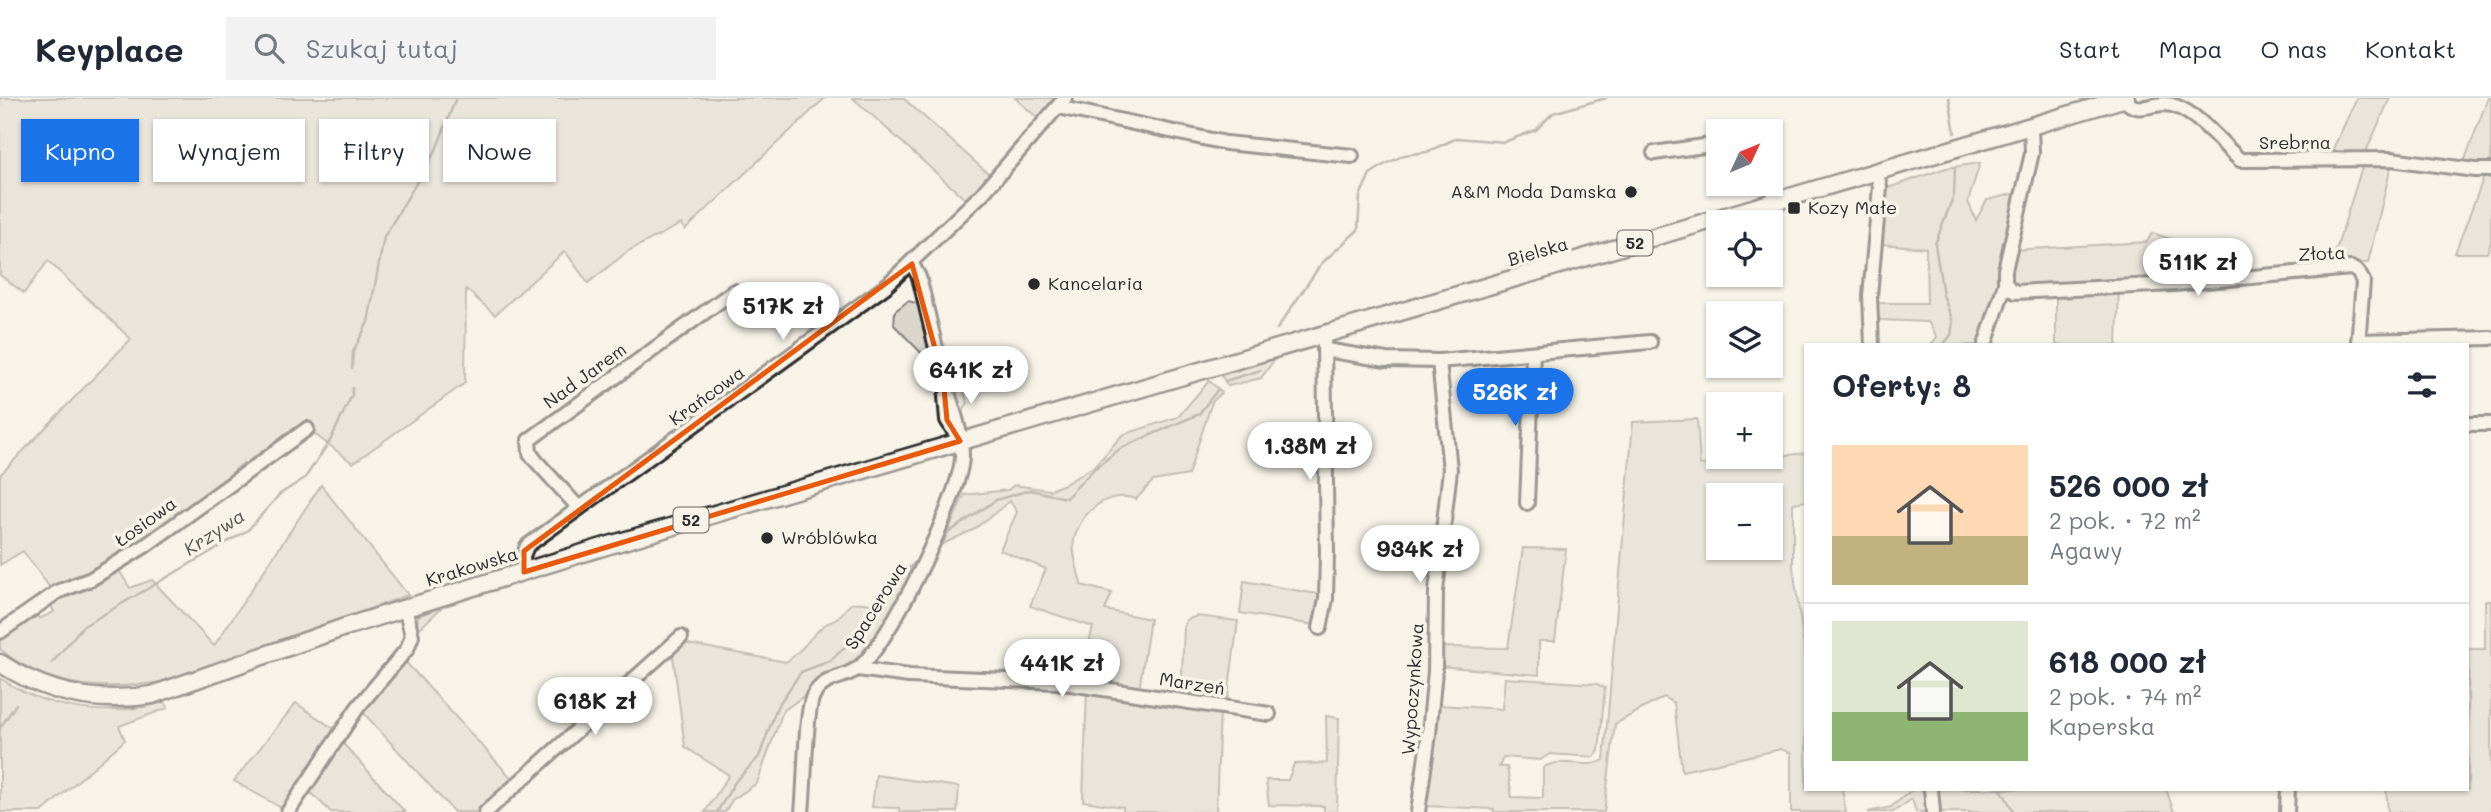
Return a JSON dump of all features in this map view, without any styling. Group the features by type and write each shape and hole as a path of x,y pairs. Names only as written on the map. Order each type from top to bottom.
{"main road":[{"name":"Bielska","path":"960,441 1324,343 1776,201 2125,98"},
{"name":"Krakowska","path":"0,663 36,683 62,693 102,699 139,697 164,692 405,607 960,441"}],"street":[{"name":"Srebrna","path":"2125,98 2130,106 2139,109 2166,104 2183,110 2240,160 2391,159 2491,170"},
{"path":"1061,103 1226,143 1352,156"},
{"name":"Krańcowa","path":"524,572 523,556 527,546 787,360 912,264 982,194 1061,103"},
{"path":"1986,343 2005,284 2005,270 2032,153 2031,126"},
{"path":"1654,153 1706,146"},
{"path":"1872,343 1870,296 1880,187 1877,172"},
{"path":"1775,196 1776,201"},
{"name":"Spacerowa","path":"802,812 814,695 830,680 858,669 882,639 936,541 959,478 958,417 943,378 919,277 912,264"},
{"name":"Złota","path":"2005,284 2015,292 2174,284 2351,268 2358,272 2364,281 2358,343"},
{"name":"Nad Jarem","path":"579,508 530,453 529,440 734,291"},
{"path":"2358,343 2491,338"},
{"path":"1320,628 1326,600 1328,553 1324,343 1386,360 1438,361 1650,342"},
{"path":"1527,503 1533,354"},
{"name":"Wypoczynkowa","path":"1418,812 1430,721 1436,590 1450,470 1438,361"},
{"path":"2469,424 2491,424"},
{"name":"Łosiowa","path":"0,632 57,592 91,579 145,546 307,429"},
{"path":"288,812 358,707 407,649 412,636 405,607"},
{"path":"486,812 681,637"},
{"name":"Marzeń","path":"858,669 922,676 1057,682 1269,714"},
{"path":"1931,791 1933,812"},
{"path":"2287,812 2288,791"}],"highlighted area":[{"path":"912,264 943,378 947,420 960,441 524,572 524,551"}],"shaded area":[{"path":"0,98 825,98 685,230 681,224 628,251 588,283 565,251 495,315 466,289 465,383 353,463 305,427 245,469 243,463 177,518 129,552 53,592 23,551 0,565 0,475 131,339 48,261 24,293 0,275"},
{"path":"853,98 903,98 991,176 966,200"},
{"path":"1015,98 1058,98 1040,120"},
{"path":"2357,98 2390,98 2365,154 2330,155"},
{"path":"2488,98 2491,98 2491,165 2478,167 2464,162"},
{"path":"2392,162 2368,263 2332,263 2363,164"},
{"path":"1980,163 1968,202 1976,220 1987,200 2020,192 2001,286 1982,343 1932,343 1937,337 1928,322 1880,320 1875,303 1927,303 1926,248 1882,244 1885,189 1946,168"},
{"path":"2485,174 2491,174 2491,241 2487,253 2455,253"},
{"path":"2152,233 2209,251 2209,277 2019,287 2011,279 2013,250 2147,242"},
{"path":"2119,289 2117,343 2056,343 2056,294"},
{"path":"908,301 920,304 934,366 894,325 895,311"},
{"path":"1275,359 1261,378 1228,386 1221,375"},
{"path":"954,368 968,403 962,412 947,373"},
{"path":"1209,381 1222,392 1212,402 1188,475 1153,481 1136,499 1125,497 1105,500 1089,512 1077,530 1074,550 1081,585 1112,593 1105,610 1150,619 1139,690 1080,680 1093,627 1030,606 1046,569 1000,550 1017,512 1010,501 973,530 943,544 964,495 1008,490 1014,485 1049,490 1065,484 1096,465 1122,435 1178,417"},
{"path":"1697,419 1700,465 1706,464 1706,469 1783,469 1783,456 1804,453 1804,501 1793,503 1793,567 1804,646 1804,791 1842,791 1846,812 1791,812 1791,753 1781,749 1682,771 1674,703 1664,697 1615,724 1604,812 1494,812 1494,809 1425,806 1439,705 1502,709 1505,678 1597,684 1605,688 1599,751 1594,757 1550,754 1540,760 1503,757 1499,767 1507,767 1512,797 1543,798 1543,768 1550,764 1597,763 1604,760 1633,422"},
{"path":"321,485 408,595 167,681 145,684 101,686 59,680 38,673 0,649 0,638 35,613 39,619 54,612 49,601 117,567 130,588 152,580 214,646"},
{"path":"1523,548 1566,549 1555,641 1539,641 1539,675 1440,666 1440,647 1508,648"},
{"path":"903,569 914,572 877,638 858,657 783,711 757,783 732,800 725,812 705,812 729,775 685,747 672,648 678,642 786,662 821,628 835,620 850,605 857,602 872,604"},
{"path":"1244,581 1323,595 1315,625 1240,613"},
{"path":"2485,601 2491,601 2491,812 2388,812 2386,791 2469,791 2469,649 2485,649"},
{"path":"442,607 417,631 418,616"},
{"path":"1197,616 1238,621 1227,703 1181,698 1184,627 1186,620"},
{"path":"402,658 515,782 482,812 454,812 359,708"},
{"path":"0,678 39,698 80,708 122,710 165,702 168,708 119,726 125,740 42,812 0,812"},
{"path":"1087,689 1220,710 1216,812 1123,812 1123,807 1083,801"},
{"path":"296,703 337,731 285,810 234,781"},
{"path":"1326,716 1339,718 1337,812 1324,812 1324,806 1269,805 1266,780 1288,780 1294,764 1327,763"},
{"path":"339,739 405,812 331,812 307,789"},
{"path":"876,775 959,787 957,812 900,812 899,808 872,807"},
{"path":"1911,791 1927,791 1929,812 1916,812 1912,799 1893,812 1868,812 1891,807"},
{"path":"1937,791 2167,791 2174,812 1939,812"}],"waterway":[{"name":"Krzywa","path":"352,368 353,352 368,322 384,237 436,150 456,98"},
{"path":"1277,329 1321,264 1358,230 1360,196 1370,174 1404,155 1427,152 1457,138 1504,142 1536,130 1553,113 1606,98"},
{"path":"1949,98 1955,133"},
{"path":"1945,343 1951,335 1953,322 1943,295 1935,244 1954,195 1955,168"},
{"path":"1225,381 1261,370"},
{"name":"Krzywa","path":"52,663 82,627 248,530 280,494 305,478 331,439 352,395 352,388"},
{"path":"948,533 996,500 1030,490 1066,498 1094,469 1121,448 1199,414 1218,389"},
{"path":"717,812 735,782 759,757 777,707 801,672 830,661 848,644 873,614 884,591 919,559"},
{"name":"Krzywa","path":"0,728 16,704"},
{"path":"2002,791 2014,812"}],"place":[{"name":"A&M Moda Damska","path":"1631,192"},
{"name":"Kozy Małe","path":"1794,208"},
{"name":"Kancelaria","path":"1034,284"},
{"name":"Wróblówka","path":"767,538"}]}
